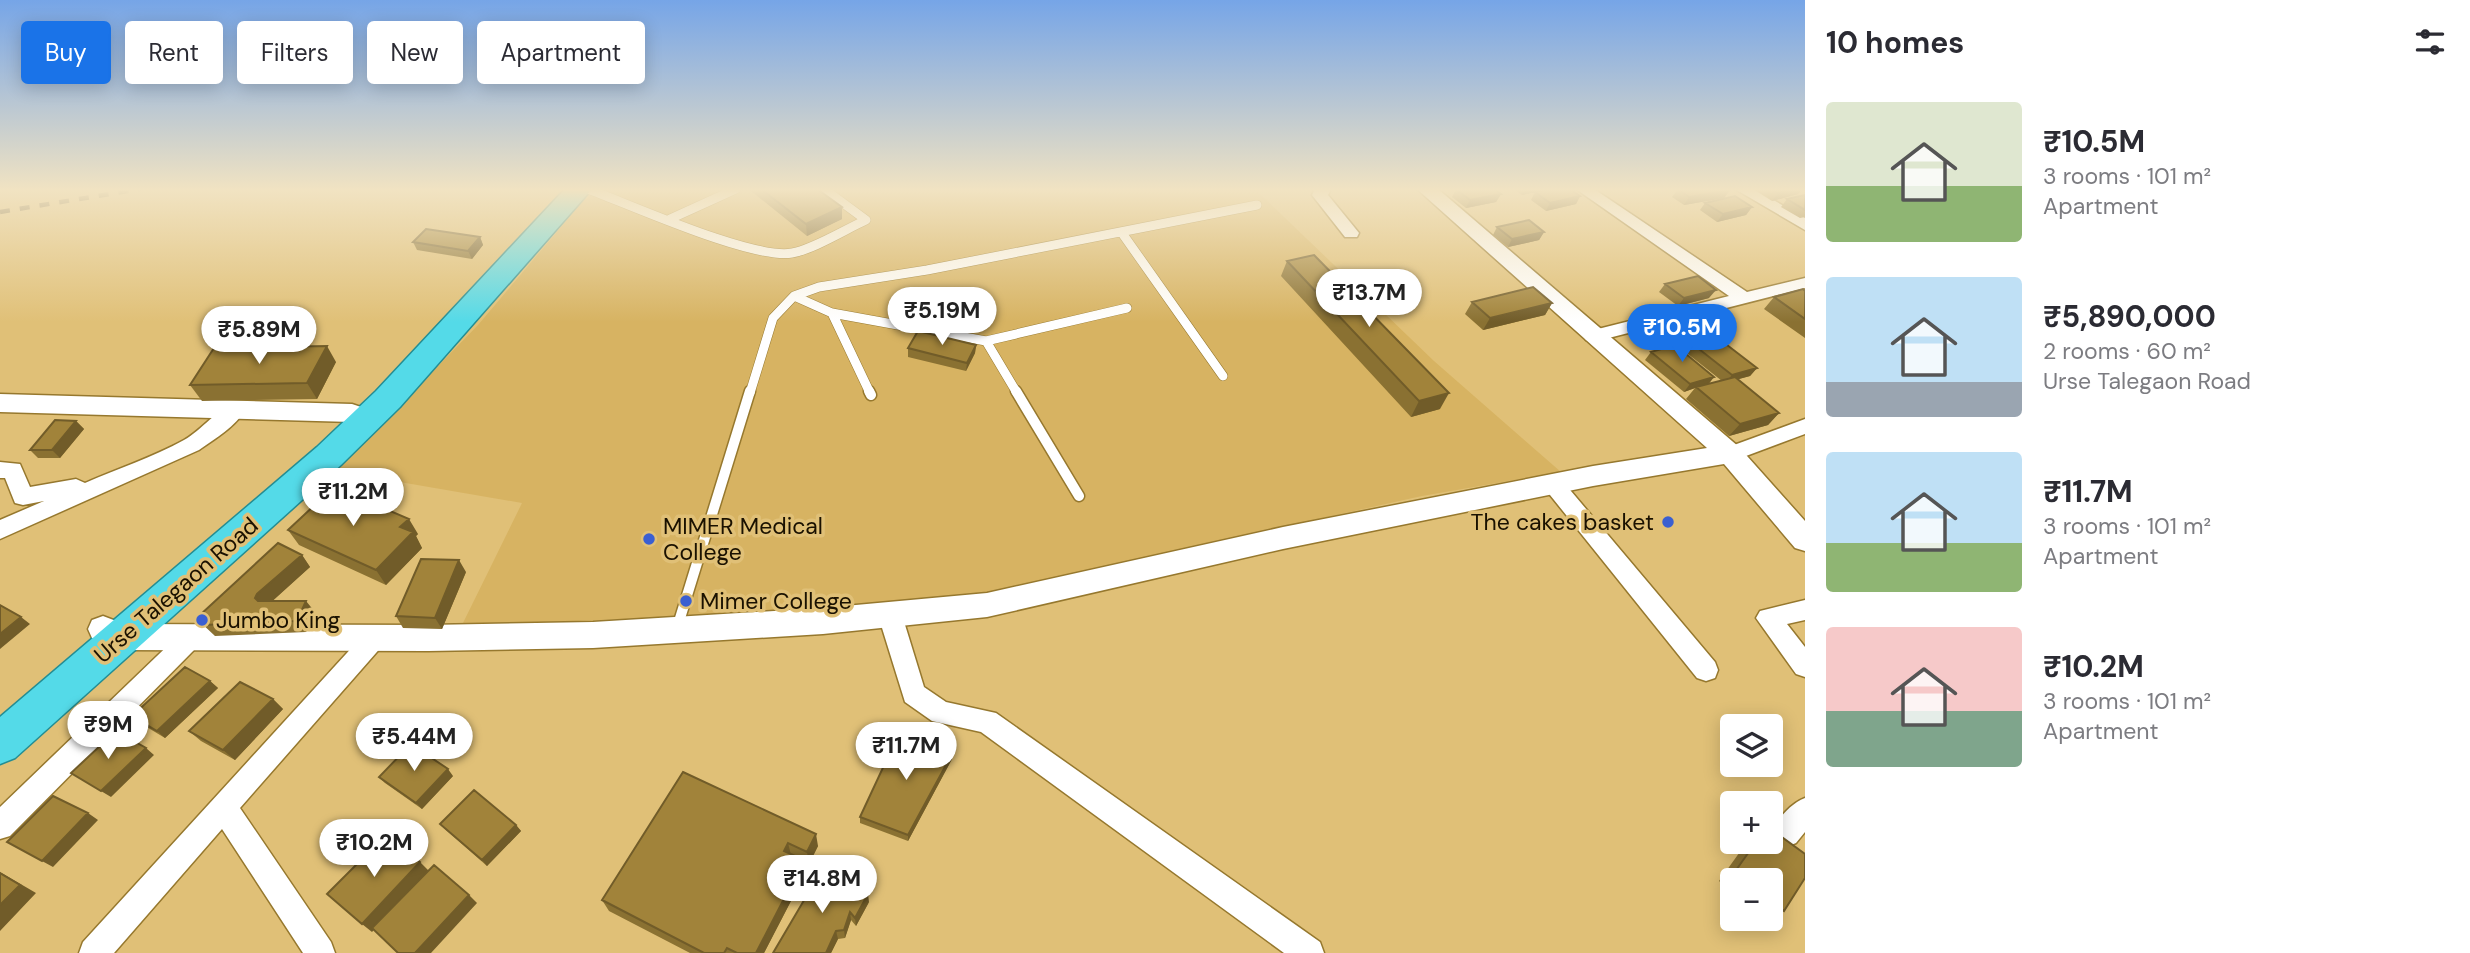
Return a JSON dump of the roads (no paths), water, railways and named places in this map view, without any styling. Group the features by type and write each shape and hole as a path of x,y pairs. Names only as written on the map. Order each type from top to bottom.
{"highway":[{"name":"Urse Talegaon Road","path":"0,744 113,633 352,413 399,366 520,233"},
{"name":"Urse Talegaon Road","path":"0,717 113,633 329,456 388,399 539,233"}],"street":[{"path":"1477,233 1730,454 1805,540"},
{"path":"1649,233 1742,297"},
{"path":"1593,336 1805,283"},
{"path":"0,403 352,413"},
{"path":"0,530 192,444 220,425 236,409"},
{"path":"113,633 191,638 593,635 823,621 987,605 1283,538 1553,484 1730,454 1805,426"},
{"path":"0,470 13,470 23,497 110,480"},
{"path":"1553,484 1706,670"},
{"path":"1805,611 1768,618 1805,666"},
{"path":"890,615 914,694 941,713 987,721 1309,953"},
{"path":"0,825 191,638"},
{"path":"94,953 375,638"},
{"path":"225,808 320,953"},
{"path":"1786,833 1805,811"}],"lane":[{"path":"707,233 772,254 794,253 837,233"},
{"path":"677,628 773,318 794,296 819,286 926,270 1119,233"},
{"path":"1122,233 1223,376"},
{"path":"794,296 832,313 986,341 1127,308"},
{"path":"832,313 871,396"},
{"path":"986,341 1079,496"}],"place":[{"name":"The cakes basket","path":"1668,522"},
{"name":"MIMER Medical College","path":"649,539"},
{"name":"Mimer College","path":"686,601"},
{"name":"Jumbo King","path":"202,620"}]}
